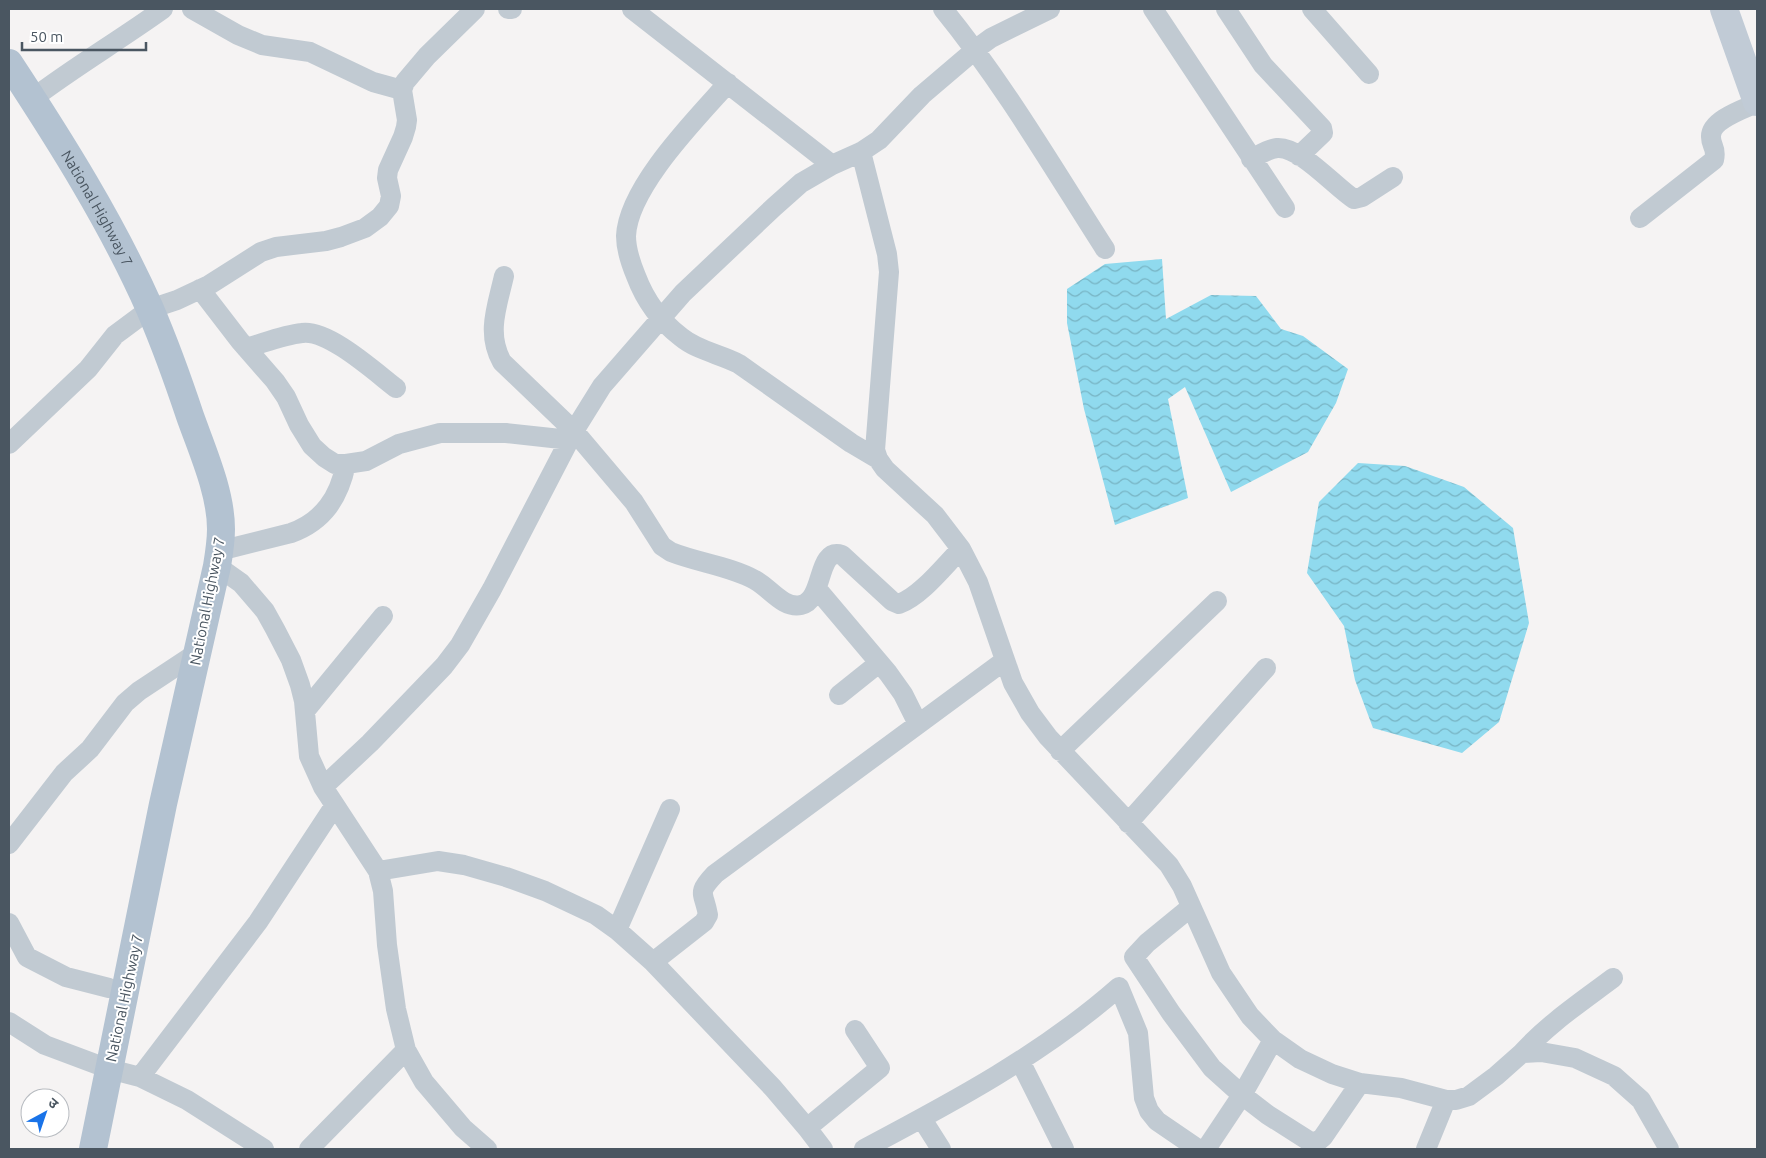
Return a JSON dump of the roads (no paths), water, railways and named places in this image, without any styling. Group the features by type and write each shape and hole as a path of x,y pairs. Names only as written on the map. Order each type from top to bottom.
{"main road":[{"path":"1724,9 1757,102"},
{"name":"National Highway 7","path":"9,63 86,184 150,309 210,473 222,528 218,559 163,804 93,1149"}],"street":[{"path":"32,99 67,72 163,9"},
{"path":"192,9 238,35 262,45 310,52 373,82 402,90"},
{"path":"9,444 88,368 115,335 150,309 177,300 200,289 261,252 276,247 326,241 341,237 364,228 380,217 389,206 391,196 387,178 388,170 404,137 406,127 407,120 402,90 409,75 475,9"},
{"path":"943,9 976,49 1105,249"},
{"path":"323,787 370,743 444,666 460,645 492,589 572,435 602,386 683,293 801,183 832,164 861,152 880,140 922,95 991,38 1050,9"},
{"path":"1153,9 1285,208"},
{"path":"1226,9 1263,65 1322,128 1323,133 1319,138 1299,156"},
{"path":"1312,9 1369,74"},
{"path":"642,11 728,83 832,164"},
{"path":"728,83 671,148 652,173 629,222 626,236 629,258 649,303 679,336 695,347 739,364 835,433 878,459"},
{"path":"1640,218 1714,160 1716,152 1711,137 1712,128 1720,121 1757,102"},
{"path":"1251,159 1279,148 1292,152 1324,174 1354,199 1362,197 1393,177"},
{"path":"861,152 887,254 889,272 875,450 878,459 885,469 935,515 961,549 978,582 1013,683 1030,713 1048,738 1169,865 1182,886 1221,973 1250,1016 1273,1040 1300,1059 1332,1074 1360,1083 1401,1088 1446,1100 1456,1100 1469,1096 1496,1076 1522,1053 1536,1037 1613,978"},
{"path":"504,276 495,318 494,340 496,351 502,362 634,502 662,546 672,552 739,572 757,581 792,606 808,602 817,589 825,563 831,555 836,553 842,555 892,601 899,604 907,601 917,593 961,549"},
{"path":"200,289 246,348 275,381 286,397 299,425 312,446 334,464 366,460 399,444 440,433 572,435"},
{"path":"246,348 303,332 315,334 338,344 396,388"},
{"path":"346,464 337,495 325,510 303,529 218,559 264,611 290,660 300,685 305,711 309,756 323,787 378,871 383,891 387,945 396,1009 406,1050 424,1082 463,1128 487,1149"},
{"path":"817,589 903,694 918,724"},
{"path":"1060,751 1217,602"},
{"path":"305,711 383,616"},
{"path":"9,844 64,773 90,749 125,703 139,691 198,652"},
{"path":"653,962 704,922 708,915 702,895 704,886 715,874 1004,660"},
{"path":"839,695 879,663"},
{"path":"1128,823 1266,668"},
{"path":"140,1077 258,922 335,805"},
{"path":"617,930 670,809"},
{"path":"378,871 438,861 464,865 506,877 596,915 617,930 653,962 732,1043 807,1128 823,1149"},
{"path":"1191,907 1147,943 1134,957 1171,1014 1212,1068 1268,1115 1309,1141 1317,1142 1323,1137 1360,1083"},
{"path":"9,923 27,957 66,977 109,988"},
{"path":"864,1149 922,1119 1020,1061 1091,1012 1119,987 1138,1033 1144,1098 1149,1111 1157,1121 1198,1149"},
{"path":"9,1022 45,1045 109,1069 140,1077 187,1100 264,1149"},
{"path":"807,1128 880,1068 855,1030"},
{"path":"1206,1149 1242,1095 1273,1040"},
{"path":"309,1149 406,1050"},
{"path":"1522,1053 1541,1052 1575,1058 1614,1076 1641,1100 1669,1149"},
{"path":"1020,1061 1064,1149"},
{"path":"1426,1149 1446,1100"},
{"path":"922,1119 940,1149"}],"water":[{"path":"1162,259 1166,319 1211,295 1256,296 1281,329 1303,336 1348,369 1336,403 1308,452 1231,492 1185,387 1168,399 1188,498 1115,525 1084,409 1067,323 1067,289 1105,264"},
{"path":"1358,463 1405,466 1464,487 1513,528 1529,623 1499,722 1462,753 1373,728 1355,680 1344,626 1307,573 1319,502"}]}
